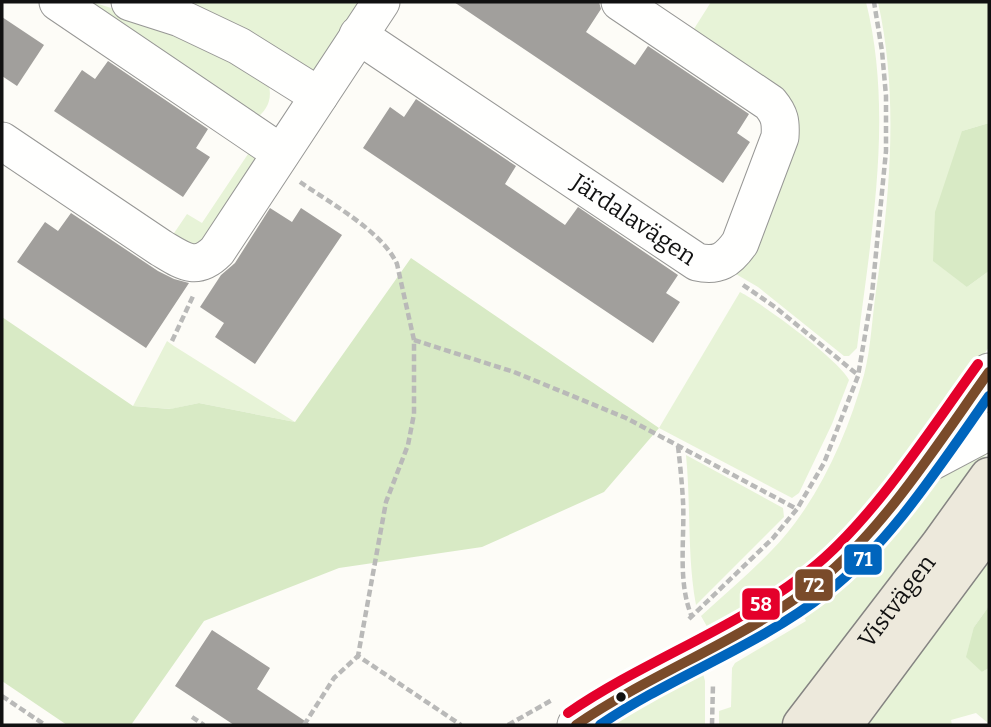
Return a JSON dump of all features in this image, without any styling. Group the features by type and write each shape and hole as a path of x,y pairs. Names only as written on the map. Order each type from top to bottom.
{"main road":[{"name":"Vistvägen","path":"802,725 989,477"},
{"name":"Vistvägen","path":"843,725 989,527"}],"street":[{"path":"58,2 278,158"},
{"path":"130,2 180,18 239,46 319,96"},
{"path":"2,141 160,248 184,262 204,261 217,251 381,2"},
{"name":"Järdalavägen","path":"358,35 697,262 709,265 721,263 732,255 740,243 780,137 779,114 770,103 620,2"},
{"path":"567,711 621,696 781,607 818,582 847,556 873,527 989,372"},
{"path":"918,469 989,431"}],"path":[{"path":"682,626 773,538 797,509 824,463 858,376 872,294 886,151 886,96 874,2"},
{"path":"278,158 381,239 392,253 397,264 414,340 414,414 408,445 386,502 358,656 334,678 304,725"},
{"path":"172,341 202,276 204,261"},
{"path":"721,263 730,276 775,307 858,376"},
{"path":"414,340 514,372 626,418 797,509"},
{"path":"678,446 683,499 685,588 687,606 692,617"},
{"path":"358,656 461,725"},
{"path":"2,696 45,725"},
{"path":"508,725 567,711"},
{"path":"192,717 204,725"}],"green space":[{"path":"63,2 92,2 172,27 268,82 270,94 266,108 254,120"},
{"path":"169,2 366,2 315,69 307,71"},
{"path":"711,2 866,2 878,88 877,175 857,348 849,356 844,356 758,287 729,270 786,130 692,32"},
{"path":"878,2 989,2 989,123 962,131 967,287 989,271 989,347 901,471 861,516 781,585 709,630 701,616 774,548 807,506 844,433 864,375 885,219 890,146 889,74"},
{"path":"989,123 989,271 967,287 933,261 935,212 962,131"},
{"path":"254,145 262,153 204,251 168,242 187,214 202,223"},
{"path":"411,258 659,428 604,492 482,547 339,568 204,621 131,725 67,725 2,681 2,317 133,406 170,409 199,403 295,422"},
{"path":"740,292 816,346 849,380 832,424 799,493 792,498 659,428"},
{"path":"167,341 295,422 199,403 171,409 133,406"},
{"path":"989,451 780,725 719,725 719,711 731,707 732,668 735,663 806,621 801,612 925,476"},
{"path":"686,455 783,508 784,517 696,605 691,568"},
{"path":"989,557 989,606 974,627 982,672 989,668 989,724 976,713 951,720 952,725 867,725"},
{"path":"989,606 989,668 982,672 966,657 974,627"},
{"path":"702,670 705,681 705,725 606,725"}],"building":[{"path":"454,2 599,2 601,9 586,32 635,65 648,46 749,114 737,133 750,142 723,183"},
{"path":"2,17 44,45 17,86 2,76"},
{"path":"108,61 208,129 196,148 210,157 183,197 54,111 82,70 95,79"},
{"path":"416,99 516,166 505,184 565,225 578,207 678,275 666,293 680,302 653,343 363,148 390,107 404,117"},
{"path":"270,208 292,222 301,208 342,235 255,364 215,337 224,323 200,307 221,275 235,263"},
{"path":"71,213 158,271 189,283 146,348 17,262 45,222 58,231"},
{"path":"212,630 270,668 257,689 311,725 234,725 175,686"}],"transit line":[{"name":"58","path":"568,713 628,676 753,609 810,570 833,550 878,500 978,364"},
{"name":"72","path":"576,725 636,688 760,621 818,582 842,561 888,511 989,372"},
{"name":"71","path":"600,725 656,691 772,630 826,593 872,551 894,526 989,396"}]}
